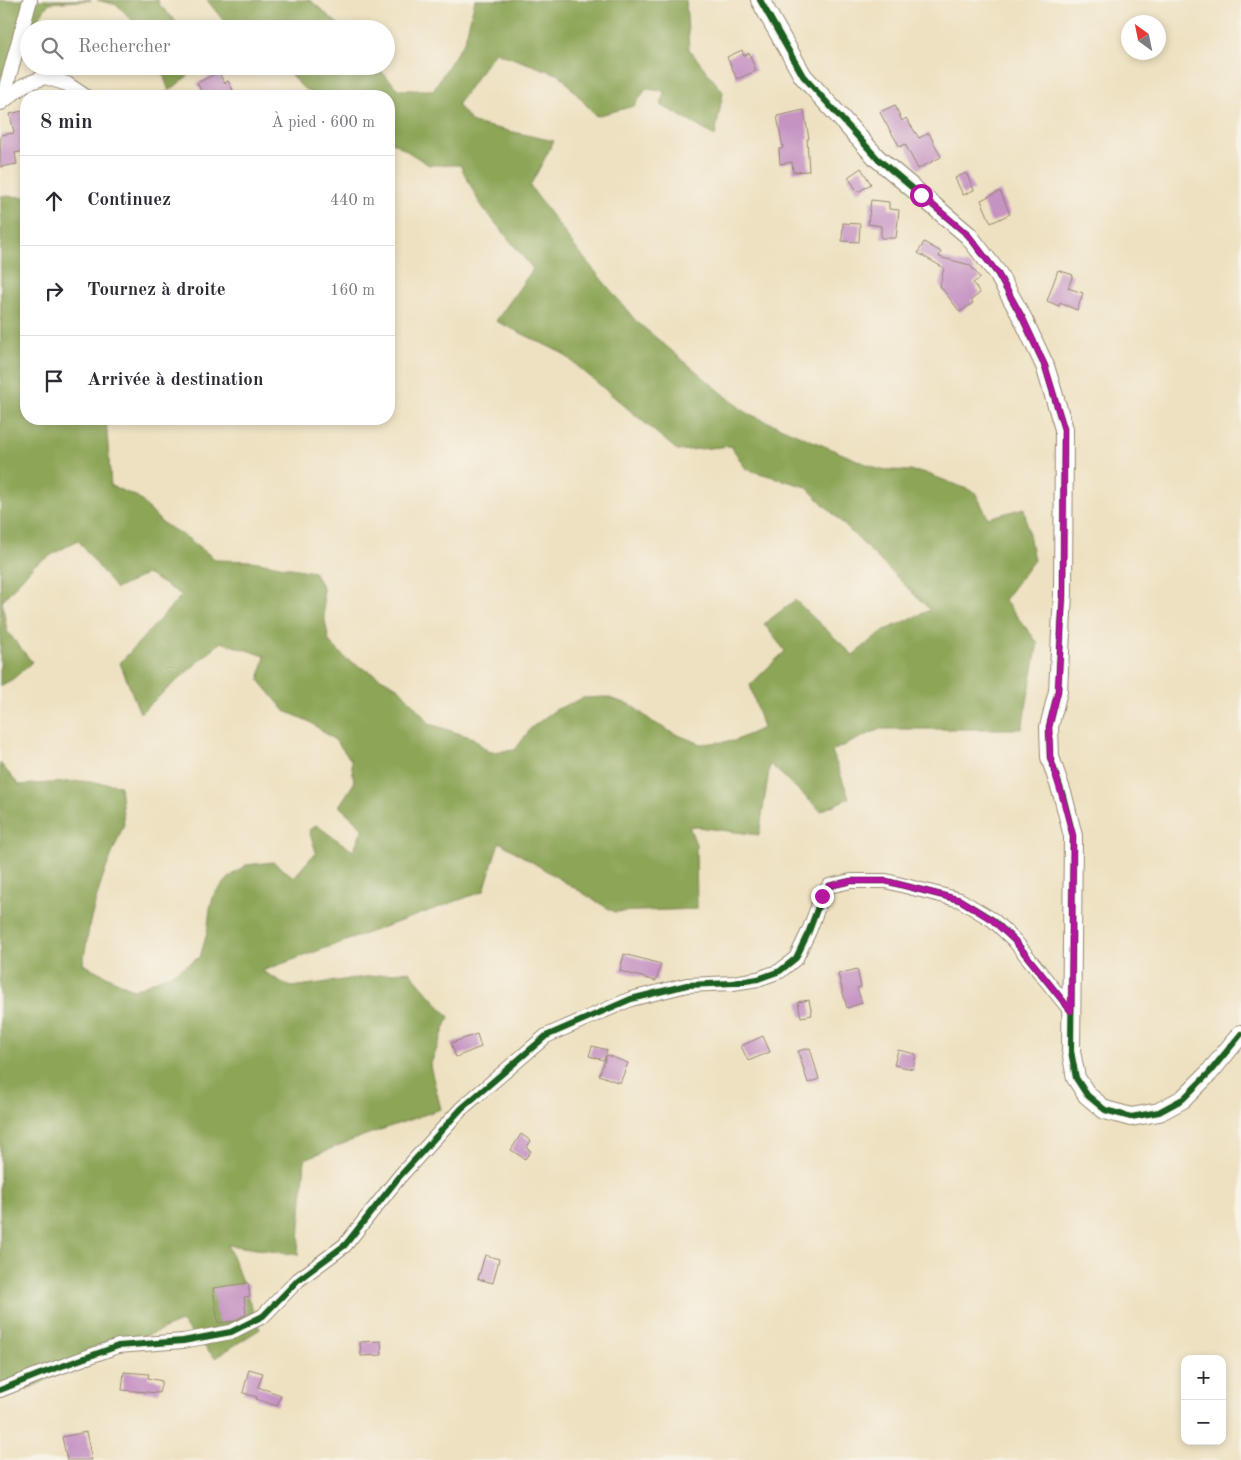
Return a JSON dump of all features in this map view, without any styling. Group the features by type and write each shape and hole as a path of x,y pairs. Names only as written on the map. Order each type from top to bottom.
{"street":[{"path":"24,20 30,0"},
{"path":"760,0 803,76 877,158 968,235 998,274 1023,319 1045,366 1064,429 1063,593 1058,691 1049,727 1050,757 1073,836 1070,1051 1076,1078 1088,1095 1105,1110 1131,1117 1158,1112 1183,1099 1209,1073 1241,1034"},
{"path":"1,103 20,36"},
{"path":"1,103 24,85 45,78 67,84 76,90"},
{"path":"0,1390 118,1346 183,1341 231,1332 263,1316 298,1280 345,1245 400,1176 462,1108 546,1036 631,999 687,985 758,979 780,971 796,958 809,932 822,896 829,886 851,881 886,881 960,900 992,920 1014,940 1071,1011"}],"green space":[{"path":"0,0 91,0 49,3 37,20 20,20 20,46 0,78"},
{"path":"97,0 158,0 159,4 174,20 132,20 117,5"},
{"path":"207,0 310,0 333,20 223,20"},
{"path":"475,0 686,0 689,49 723,92 715,136 661,105 664,91 646,89 634,106 596,116 560,75 495,52 457,105 473,123 554,141 530,186 574,246 636,321 745,412 878,469 923,472 975,492 988,518 1024,508 1034,560 1004,600 1038,643 1022,729 880,729 832,751 849,798 821,811 770,764 759,835 689,826 696,844 697,909 614,912 499,842 484,891 262,971 291,987 409,971 449,1017 430,1066 441,1109 363,1136 305,1159 298,1255 228,1245 260,1329 215,1358 181,1322 91,1358 26,1390 0,1382 0,763 19,785 81,781 120,785 124,824 102,879 90,922 83,964 134,990 177,971 200,957 207,933 214,894 231,876 246,865 273,862 294,877 316,852 309,830 316,825 353,851 363,828 339,806 354,783 351,760 336,741 310,722 285,711 259,680 265,656 221,642 140,713 120,663 182,595 147,574 116,589 78,540 34,565 2,601 7,631 32,662 13,679 0,686 1,196 20,197 20,425 106,425 111,486 138,497 161,522 189,539 216,560 252,561 314,572 323,588 324,615 329,641 346,659 399,688 430,724 473,738 489,752 515,750 531,728 555,710 583,698 606,697 631,705 653,722 673,733 701,744 734,741 763,728 750,685 785,651 764,624 795,600 853,655 883,631 930,610 806,487 746,469 731,446 678,451 562,353 496,321 533,269 480,204 460,165 429,165 395,144 395,90 306,90 291,75 385,75 400,90 433,90 465,40"},
{"path":"163,75 189,75 170,90"}],"building":[{"path":"742,50 744,56 749,53 756,71 737,79 727,57"},
{"path":"213,75 220,75 224,83 228,81 233,90 201,90 197,83"},
{"path":"895,105 902,121 906,118 919,138 929,133 941,157 918,169 905,144 900,147 880,112"},
{"path":"804,110 809,139 807,139 809,171 793,172 792,162 780,164 779,149 783,148 777,116"},
{"path":"20,112 20,152 15,153 17,164 0,167 1,135 14,133 10,114"},
{"path":"861,168 871,184 858,192 848,177"},
{"path":"966,173 974,190 963,195 955,178"},
{"path":"1000,191 1010,214 991,223 981,200"},
{"path":"871,200 889,202 889,209 899,210 896,238 881,238 881,226 868,224"},
{"path":"843,223 860,224 859,242 842,241"},
{"path":"924,242 941,252 939,257 970,265 980,278 973,283 980,293 971,300 973,303 960,312 940,286 944,268 918,253"},
{"path":"1058,270 1073,275 1068,288 1083,293 1077,310 1060,303 1059,306 1047,301"},
{"path":"624,954 661,964 656,981 620,971"},
{"path":"857,969 861,987 857,988 862,1003 847,1008 838,974"},
{"path":"809,1000 812,1015 801,1017 798,1002"},
{"path":"477,1034 481,1047 456,1057 451,1043"},
{"path":"763,1036 770,1052 748,1061 741,1046"},
{"path":"592,1046 607,1050 604,1060 589,1056"},
{"path":"810,1048 819,1079 808,1083 798,1051"},
{"path":"898,1050 916,1054 913,1069 894,1065"},
{"path":"607,1055 628,1063 620,1083 599,1075"},
{"path":"521,1134 531,1141 526,1148 531,1151 525,1159 511,1150"},
{"path":"485,1255 499,1259 493,1283 478,1279"},
{"path":"248,1283 250,1296 244,1297 246,1314 234,1321 218,1323 213,1288"},
{"path":"381,1341 382,1355 361,1356 360,1342"},
{"path":"249,1369 263,1373 258,1387 281,1395 277,1406 243,1393"},
{"path":"124,1372 149,1374 148,1378 162,1381 159,1393 122,1390"},
{"path":"86,1432 92,1460 67,1460 62,1437"}],"cycle path":[{"path":"760,0 803,76 877,158 968,235 998,274 1023,319 1045,366 1064,429 1063,593 1058,691 1049,727 1050,757 1063,796 1073,836 1071,1051 1076,1078 1087,1095 1105,1110 1131,1117 1159,1112 1183,1099 1209,1073 1241,1034"},
{"path":"0,1390 118,1346 183,1341 231,1332 263,1316 298,1280 345,1245 400,1176 462,1108 546,1036 631,999 687,985 733,983 758,979 780,971 796,958 809,931 822,896 829,886 851,881 886,881 960,900 993,920 1014,940 1071,1011"}],"route":[{"path":"822,896 829,886 851,881 886,881 960,900 992,920 1014,940 1071,1011 1073,836 1050,757 1049,727 1058,691 1063,593 1064,429 1045,366 1023,319 998,274 968,235 921,195"}]}
